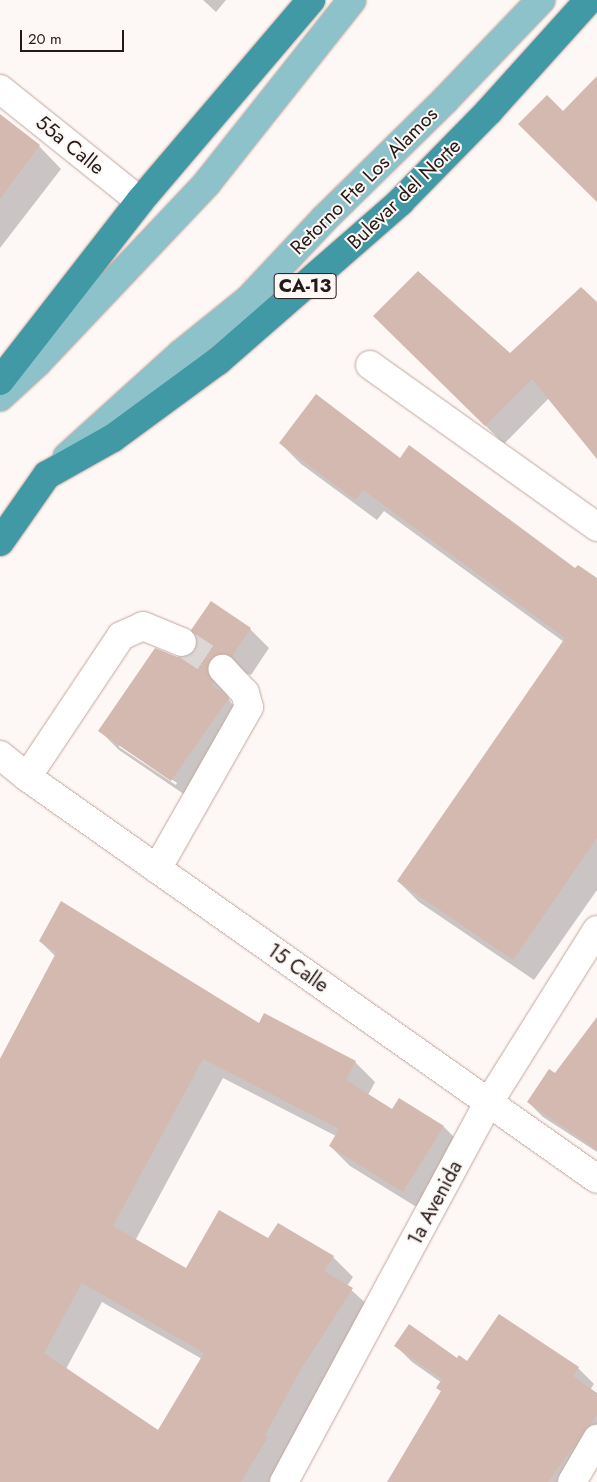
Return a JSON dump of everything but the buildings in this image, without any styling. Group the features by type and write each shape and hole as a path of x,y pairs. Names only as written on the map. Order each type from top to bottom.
{"highway":[{"path":"0,381 140,201 311,0"},
{"name":"Bulevar del Norte","path":"0,542 47,475 113,438 218,361 400,202 482,118 589,0"}],"main road":[{"path":"0,398 37,363 207,183 352,0"},
{"name":"Retorno Fte Los Alamos","path":"47,475 181,354 248,300 324,218 446,99 541,0"}],"street":[{"name":"55a Calle","path":"0,88 140,201"},
{"path":"370,365 597,527"},
{"path":"27,777 120,636 143,626 182,642"},
{"path":"157,868 249,706 244,693 223,669"},
{"name":"15 Calle","path":"0,755 27,777 597,1179"},
{"name":"1a Avenida","path":"284,1482 489,1102 597,930"},
{"path":"572,1482 597,1439"}],"tunnel":[{"path":"182,642 223,669"}]}
